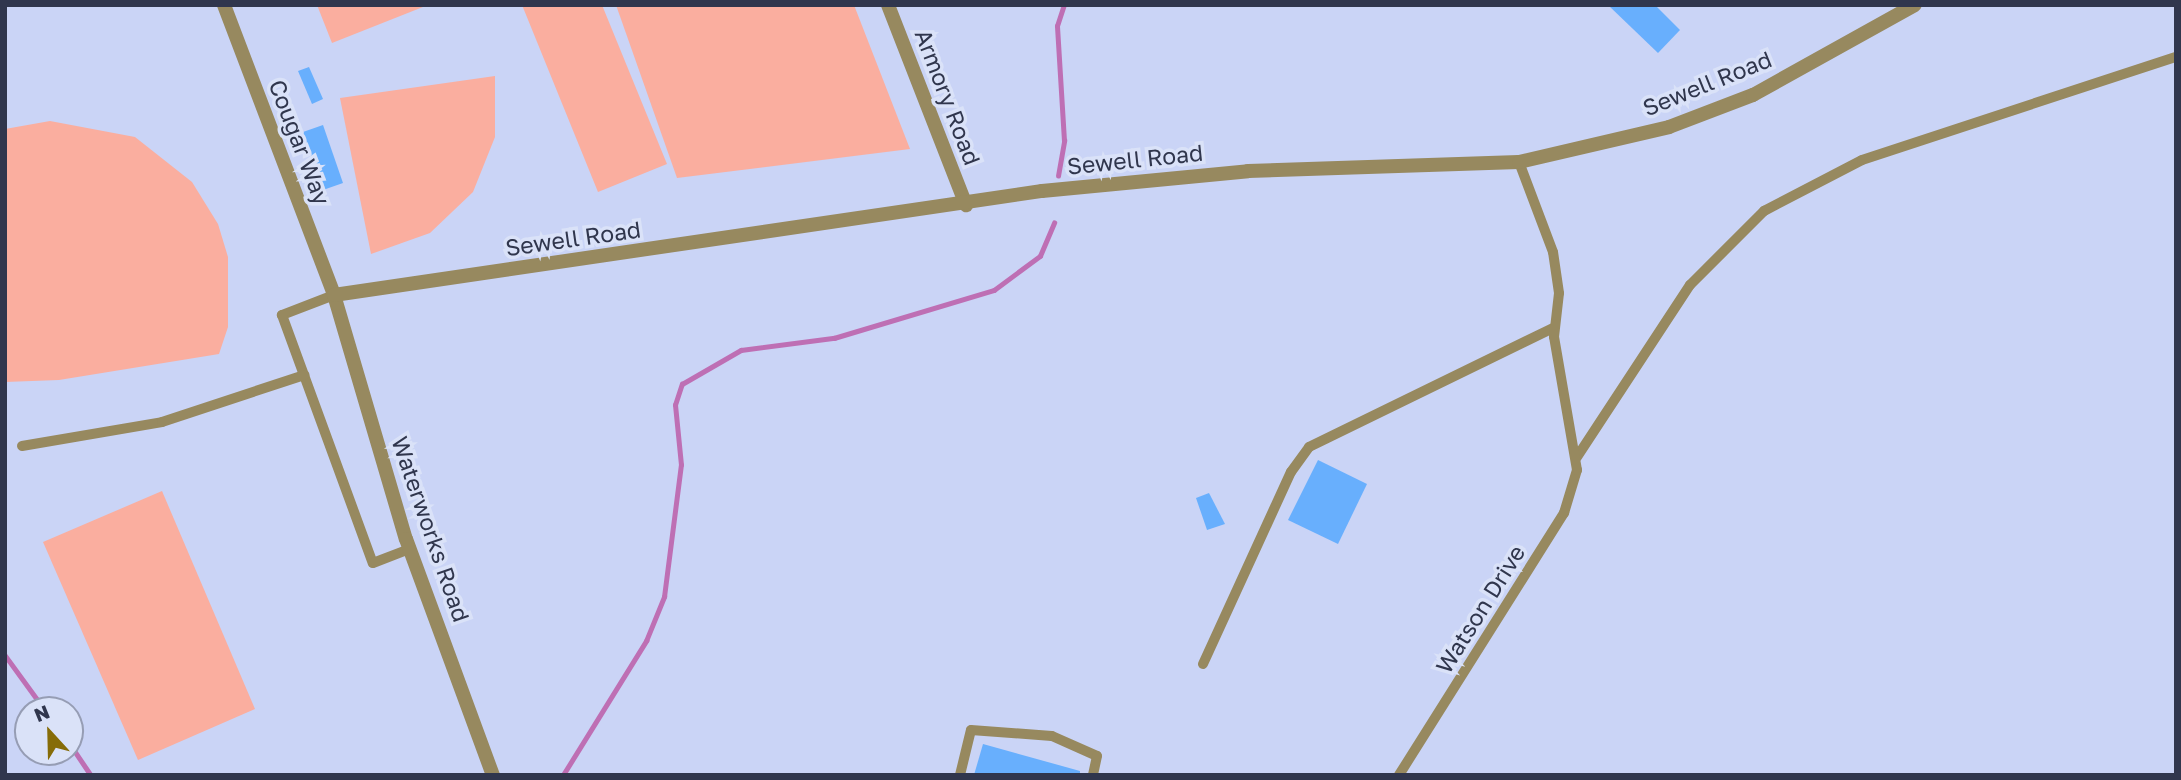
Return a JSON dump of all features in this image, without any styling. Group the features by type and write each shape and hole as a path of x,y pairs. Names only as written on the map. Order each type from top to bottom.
{"street":[{"name":"Cougar Way","path":"223,5 334,295"},
{"name":"Armory Road","path":"888,5 966,205"},
{"name":"Sewell Road","path":"334,295 966,205 1042,191 1248,171 1519,162 1669,127 1752,95 1915,5"},
{"name":"Waterworks Road","path":"334,295 410,549 493,775"}],"lane":[{"path":"1577,457 1690,285 1764,211 1862,160 2176,57"},
{"path":"1519,162 1553,252 1559,293 1553,328 1577,457"},
{"path":"334,295 282,315 373,563 410,549"},
{"path":"1203,664 1291,472 1309,447 1553,328"},
{"path":"22,446 162,422 304,375"},
{"name":"Watson Drive","path":"1399,775 1564,513 1577,457"},
{"path":"960,775 971,730 1052,736 1097,756 1093,775"}],"shaded area":[{"path":"317,5 428,5 332,43"},
{"path":"522,5 602,5 667,164 598,192"},
{"path":"616,5 854,5 910,149 677,178"},
{"path":"495,76 495,137 473,192 430,233 371,254 340,98"},
{"path":"50,121 135,137 192,182 218,224 228,257 228,327 219,354 59,380 5,382 5,129"},
{"path":"162,491 255,709 138,760 43,542"}],"building":[{"path":"1608,5 1655,5 1680,30 1658,53"},
{"path":"309,67 323,99 312,104 298,71"},
{"path":"323,125 343,183 323,190 303,132"},
{"path":"1318,460 1367,484 1338,544 1288,520"},
{"path":"1209,493 1225,524 1207,530 1196,498"},
{"path":"983,744 1080,771 1080,775 974,775"}],"waterway":[{"path":"1058,176 1064,141 1057,26 1064,5"},
{"path":"563,775 646,641 664,597 681,465 675,405 682,384 741,350 834,338 994,290 1040,256 1054,223"},
{"path":"5,655 35,696"},
{"path":"84,765 91,775"}]}
